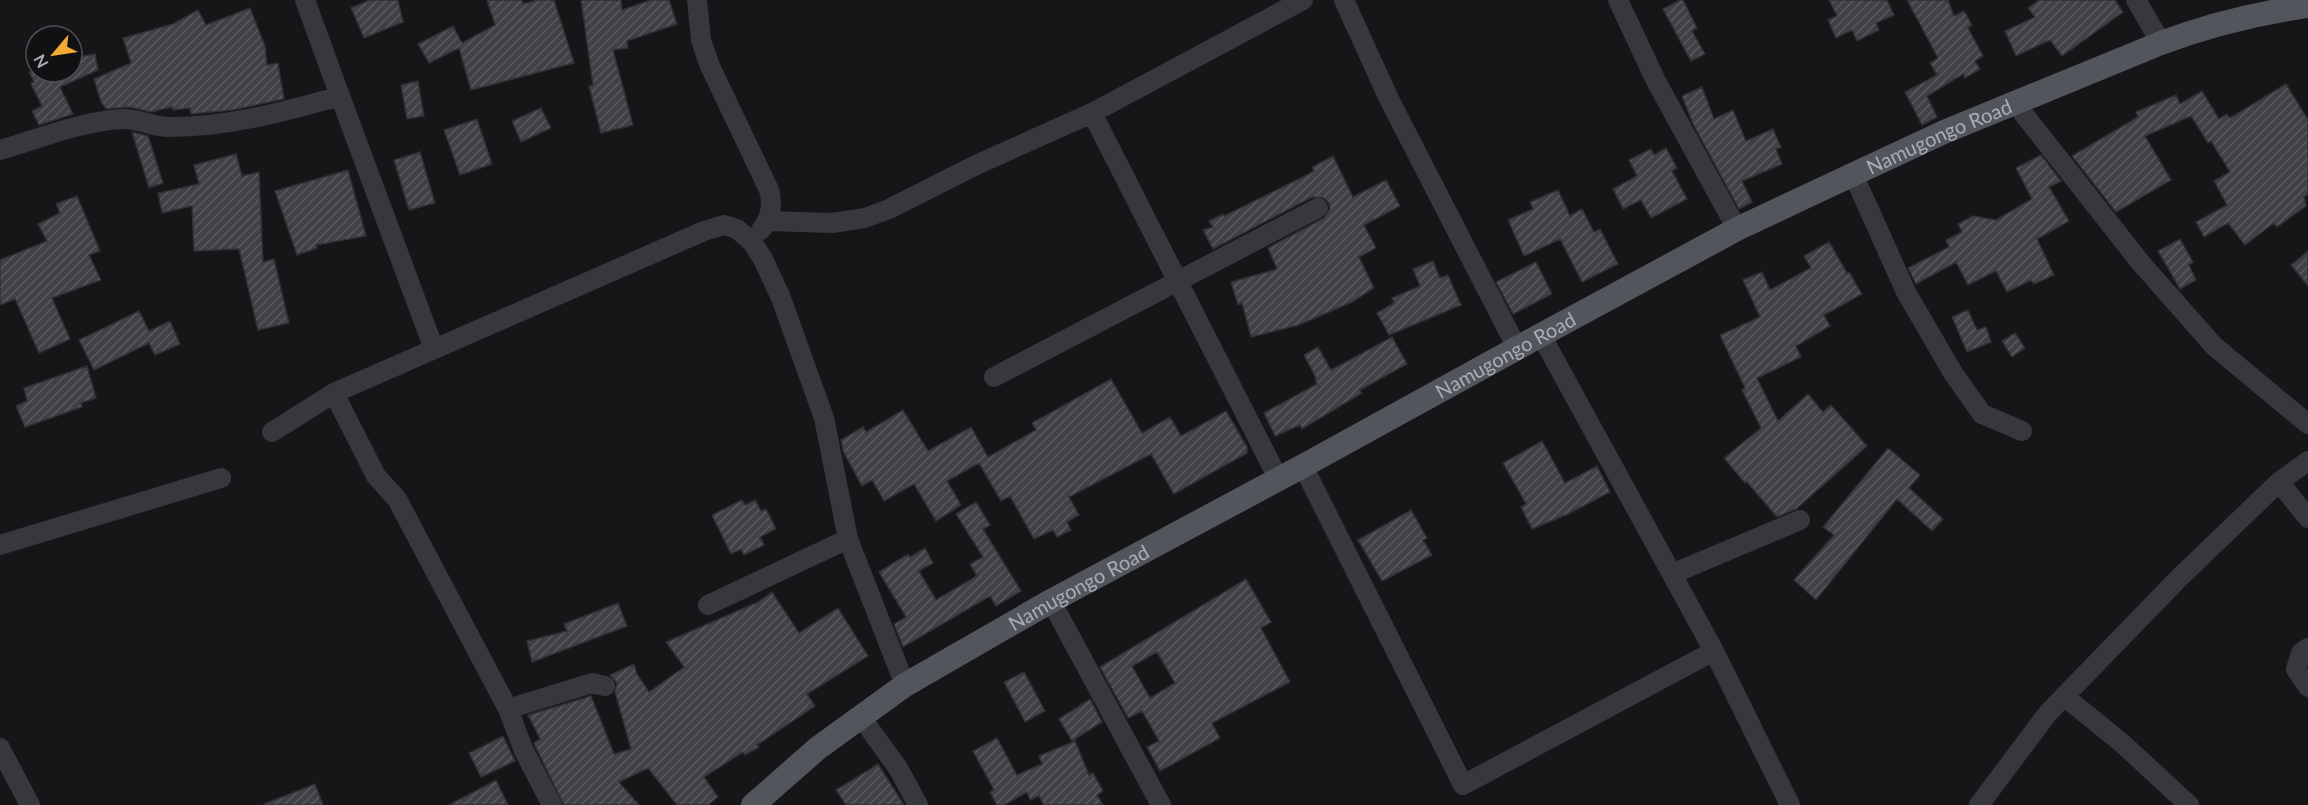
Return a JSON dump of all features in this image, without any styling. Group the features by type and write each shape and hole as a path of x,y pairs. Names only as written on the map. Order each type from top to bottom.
{"main road":[{"name":"Namugongo Road","path":"753,805 818,748 905,686 1051,601 1279,480 1737,229 1944,132 2161,43 2193,31 2269,12 2308,6"}],"street":[{"path":"305,0 434,349"},
{"path":"697,0 701,40 709,64 770,192 772,208 768,221 752,242"},
{"path":"768,221 832,224 864,218 889,209 976,165 1092,113 1303,0"},
{"path":"1344,0 1389,99 1518,348"},
{"path":"1618,0 1656,81 1737,229"},
{"path":"2136,0 2161,43"},
{"path":"0,150 89,125 125,119 165,127 195,127 279,114 340,96"},
{"path":"2015,104 2140,262 2214,346 2308,424"},
{"path":"1092,113 1279,480"},
{"path":"1853,174 1906,292 1953,373 1982,414 2022,431"},
{"path":"994,377 1318,208"},
{"path":"272,432 334,393 704,231 724,225 737,229 752,242 763,259 780,298 824,418 848,539 905,686"},
{"path":"1541,335 1714,651 1790,805"},
{"path":"334,393 376,476 397,499 508,708 524,751 552,805"},
{"path":"1979,805 2048,713 2064,696 2179,578 2279,482 2308,461"},
{"path":"1303,466 1463,785 1714,651"},
{"path":"0,544 221,478"},
{"path":"2279,482 2308,518"},
{"path":"1672,574 1800,520"},
{"path":"708,605 848,539"},
{"path":"1051,601 1161,805"},
{"path":"2308,648 2301,653 2295,669 2308,687"},
{"path":"508,708 592,682 605,686"},
{"path":"2064,696 2123,744 2189,805"},
{"path":"861,717 898,768 918,805"},
{"path":"0,748 30,805"}],"building":[{"path":"370,0 398,0 403,22 364,38 351,8"},
{"path":"487,0 522,0 523,4 537,0 554,0 574,63 471,90 459,48 429,63 418,44 453,26 462,43 495,25"},
{"path":"581,0 621,0 622,10 651,0 669,0 677,24 627,41 628,48 613,50 633,125 601,133 589,86 593,85"},
{"path":"1683,0 1697,28 1692,31 1705,54 1691,61 1663,9"},
{"path":"1829,0 1887,0 1894,15 1876,23 1879,30 1857,41 1852,30 1836,38 1828,20 1837,16"},
{"path":"1907,0 1948,0 1954,16 1964,11 1972,25 1968,28 1983,56 1975,61 1980,69 1965,78 1963,74 1927,96 1937,117 1922,125 1905,92 1937,75 1930,63 1938,58"},
{"path":"2039,0 2115,0 2123,12 2062,56 2050,40 2016,56 2005,31 2035,17 2028,8"},
{"path":"250,8 265,46 267,65 278,63 284,99 232,110 191,114 190,108 173,110 172,107 151,112 130,107 106,109 101,102 94,79 131,63 123,38 173,24 198,10 206,25"},
{"path":"95,54 98,70 84,76 84,56"},
{"path":"418,81 424,116 407,119 401,85"},
{"path":"31,84 67,84 60,87 73,114 39,125 32,111 42,106"},
{"path":"2286,84 2308,120 2308,194 2304,197 2306,206 2277,227 2274,223 2245,245 2228,223 2204,237 2196,222 2227,205 2214,181 2230,172 2211,141 2208,143 2191,116 2145,136 2171,180 2116,212 2072,156 2138,117 2136,112 2176,95 2180,104 2202,91 2219,119 2227,114 2230,118"},
{"path":"1702,87 1714,119 1733,110 1746,141 1773,129 1781,147 1776,149 1782,164 1742,181 1752,202 1739,209 1693,124 1682,96"},
{"path":"541,108 551,128 521,142 512,121"},
{"path":"477,119 492,164 460,175 444,130"},
{"path":"132,132 148,136 163,183 149,188"},
{"path":"1666,148 1677,168 1672,171 1687,199 1651,218 1641,200 1623,209 1613,189 1637,176 1629,160 1651,149 1654,155"},
{"path":"420,152 435,203 409,210 394,160"},
{"path":"236,154 242,176 259,172 263,262 274,259 289,323 258,330 239,249 194,251 192,206 162,213 158,193 199,184 194,165"},
{"path":"2041,155 2061,181 2049,187 2069,221 2037,239 2054,275 2034,284 2031,280 2007,292 1996,271 1968,285 1956,262 1916,284 1908,268 1949,247 1946,240 1962,232 1958,224 1973,216 1996,220 2032,199 2016,168"},
{"path":"1333,156 1353,197 1386,180 1400,206 1364,225 1376,248 1359,257 1374,288 1352,302 1299,325 1251,337 1242,303 1238,305 1231,282 1277,269 1268,248 1324,218 1330,209 1329,203 1324,198 1312,197 1213,249 1203,230 1213,227 1209,221 1223,214 1224,216 1305,176 1314,171 1312,167"},
{"path":"348,170 366,236 316,245 317,248 297,255 275,191"},
{"path":"1558,190 1570,216 1582,209 1594,232 1600,229 1618,264 1582,282 1560,239 1524,256 1508,220 1533,209 1530,202"},
{"path":"77,196 100,251 89,255 101,280 52,298 70,339 39,353 15,299 0,305 0,260 47,241 38,224 60,213 56,204"},
{"path":"2180,239 2193,262 2189,265 2196,280 2180,289 2158,251"},
{"path":"1829,242 1862,294 1824,315 1830,326 1796,346 1801,357 1757,378 1778,421 1808,394 1823,412 1831,405 1867,446 1796,509 1777,517 1724,458 1761,428 1742,390 1745,388 1720,335 1760,317 1743,280 1762,272 1770,290 1811,268 1804,256"},
{"path":"2308,251 2308,286 2291,265"},
{"path":"1433,261 1440,278 1448,275 1461,305 1389,335 1377,313 1394,303 1392,298 1420,286 1413,269"},
{"path":"1536,262 1552,294 1513,314 1496,282"},
{"path":"1968,310 1977,330 1986,327 1991,342 1967,352 1952,317"},
{"path":"139,311 149,331 170,321 180,344 155,355 149,343 94,370 79,340"},
{"path":"2015,333 2025,348 2012,357 2002,341"},
{"path":"1392,337 1407,364 1360,390 1362,393 1302,429 1300,425 1275,436 1264,413 1317,384 1304,355 1318,347 1331,370"},
{"path":"87,366 96,398 81,403 82,407 25,427 16,406 27,401 24,388"},
{"path":"1111,379 1142,433 1170,417 1181,436 1226,411 1247,447 1247,453 1174,494 1151,454 1069,497 1079,515 1067,522 1071,530 1057,537 1053,530 1034,539 1010,496 1001,501 979,463 947,481 961,505 936,521 914,484 884,501 872,480 862,486 843,451 841,440 863,427 866,432 903,410 928,451 971,427 988,457 1036,430 1032,423"},
{"path":"1542,441 1565,483 1597,466 1610,492 1568,514 1532,529 1521,507 1526,504 1503,463"},
{"path":"1888,448 1920,475 1909,488 1943,519 1932,531 1897,499 1816,600 1794,580 1834,535 1823,527"},
{"path":"742,500 745,505 755,500 761,511 766,509 776,529 760,537 764,545 744,555 741,549 731,554 712,515"},
{"path":"976,502 990,525 983,529 1021,591 996,606 990,596 903,647 894,624 906,617 879,572 908,554 910,557 925,548 933,563 919,571 936,600 977,576 970,564 983,557 956,514"},
{"path":"1411,510 1427,538 1423,540 1432,555 1382,581 1358,540"},
{"path":"1246,579 1271,622 1261,628 1290,682 1212,723 1220,738 1160,771 1147,747 1159,741 1142,711 1128,718 1100,667","holes":["1157,652 1175,683 1150,698 1132,666"]},
{"path":"772,592 799,633 838,608 868,656 807,694 815,706 757,745 759,747 745,755 743,752 704,777 718,797 708,805 677,805 648,768 619,782 639,805 564,805 535,746 534,743 540,739 528,715 591,696 614,754 631,749 615,692 617,683 610,675 634,664 637,674 649,692 684,667 666,642 758,602"},
{"path":"618,603 627,626 532,662 527,641 567,631 564,624"},
{"path":"1024,672 1045,711 1025,722 1004,682"},
{"path":"1090,699 1102,722 1072,741 1059,719"},
{"path":"503,736 515,761 481,777 469,753"},
{"path":"997,738 1017,775 1042,764 1039,756 1075,741 1089,775 1093,773 1103,791 1097,795 1103,805 1044,805 1039,796 1030,800 1027,792 1004,805 997,805 990,792 994,790 973,751"},
{"path":"878,764 904,805 846,805 836,790"},
{"path":"496,780 508,805 449,805 487,785"},
{"path":"315,784 323,805 264,804"}]}
